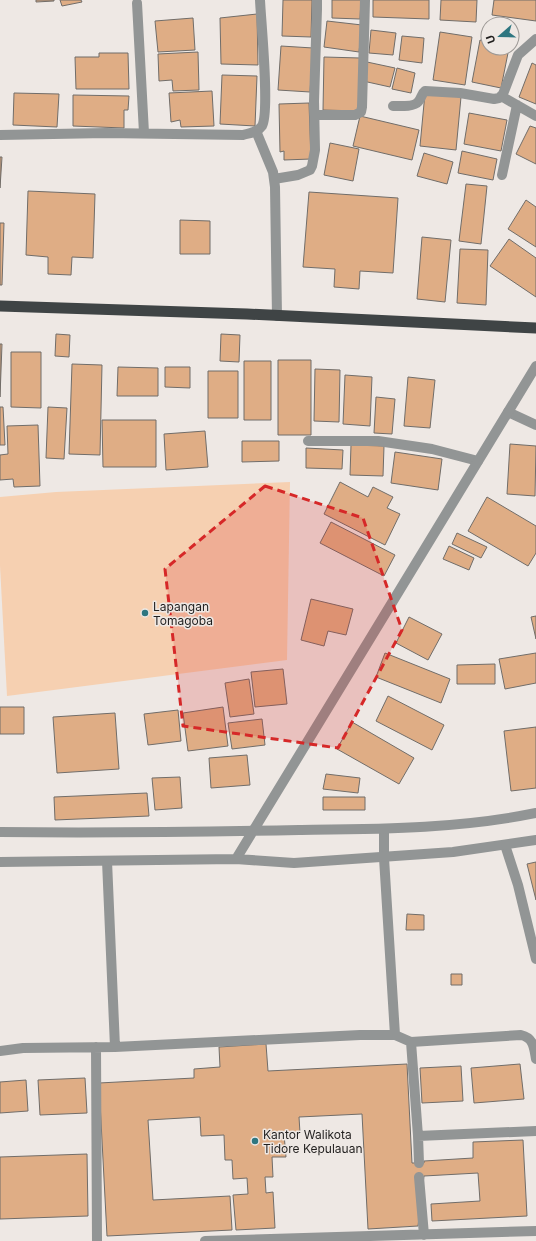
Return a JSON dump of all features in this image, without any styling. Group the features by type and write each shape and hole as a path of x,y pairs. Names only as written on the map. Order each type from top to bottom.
{"highway":[{"path":"0,306 277,316 536,328"}],"street":[{"path":"0,135 144,133 243,135 256,131 261,128 265,117 265,86 260,0"},
{"path":"274,179 298,175 310,170 312,166 315,150 314,115 317,0"},
{"path":"314,115 355,115 361,112 365,0"},
{"path":"137,3 144,133"},
{"path":"393,106 415,104 425,91 460,93 494,100 501,96 518,55 536,40"},
{"path":"501,96 536,116"},
{"path":"502,174 518,105"},
{"path":"256,131 273,172 276,187 277,316"},
{"path":"236,859 536,366"},
{"path":"508,412 536,425"},
{"path":"308,441 378,441 432,449 478,462"},
{"path":"0,832 105,833 451,826 536,813"},
{"path":"384,828 384,858 395,1035"},
{"path":"0,862 236,859 294,863 384,858 453,852 536,840"},
{"path":"506,844 518,885 536,959"},
{"path":"107,861 115,1047"},
{"path":"0,1051 23,1048 115,1047 360,1035 395,1035 411,1042 521,1035 530,1039 533,1043 536,1059"},
{"path":"411,1042 419,1163"},
{"path":"96,1047 98,1241"},
{"path":"418,1136 536,1131"},
{"path":"420,1177 424,1235"},
{"path":"205,1241 536,1231"}],"highlighted area":[{"path":"265,486 363,518 402,630 338,748 183,726 165,569"}],"shaded area":[{"name":"Lapangan Tomagoba","path":"290,482 287,660 7,696 0,566 0,497 56,492"}],"building":[{"path":"36,0 54,0 54,1 36,2"},
{"path":"60,0 81,0 82,2 62,6"},
{"path":"283,0 312,0 311,37 282,36"},
{"path":"332,0 361,0 360,19 332,18"},
{"path":"373,0 429,0 429,19 373,17"},
{"path":"441,0 477,0 476,22 440,20"},
{"path":"494,0 536,0 536,21 520,19 520,16 492,15"},
{"path":"257,14 258,65 221,64 220,18"},
{"path":"193,18 195,50 158,52 155,21"},
{"path":"327,21 362,25 359,52 324,47"},
{"path":"371,30 396,33 393,55 369,53"},
{"path":"440,32 472,37 465,85 433,80"},
{"path":"402,36 424,38 422,63 399,60"},
{"path":"480,40 480,56 507,56 501,88 472,82"},
{"path":"281,46 313,48 310,92 278,90"},
{"path":"198,52 199,90 173,91 172,80 159,81 158,54"},
{"path":"99,53 128,53 129,89 76,89 75,57 99,57"},
{"path":"324,57 360,58 359,111 323,110"},
{"path":"367,62 395,68 390,87 363,81"},
{"path":"532,63 536,65 536,104 519,97"},
{"path":"397,68 415,73 411,93 392,89"},
{"path":"222,75 257,76 255,126 220,124"},
{"path":"212,91 214,126 181,127 180,120 171,122 169,93"},
{"path":"14,93 59,94 57,127 13,125"},
{"path":"425,93 461,97 456,150 420,146"},
{"path":"73,95 129,96 128,110 124,110 124,128 73,126"},
{"path":"309,103 311,159 284,160 284,151 280,152 279,104"},
{"path":"469,113 507,120 501,151 464,144"},
{"path":"360,116 419,130 412,160 353,146"},
{"path":"530,126 536,128 536,164 516,154"},
{"path":"330,143 359,149 353,181 324,175"},
{"path":"462,151 497,159 493,180 458,173"},
{"path":"424,153 453,162 447,184 417,176"},
{"path":"0,157 2,157 0,188"},
{"path":"466,184 487,186 481,244 459,241"},
{"path":"28,191 95,194 93,258 72,257 71,275 48,274 48,257 26,255"},
{"path":"309,192 398,198 393,273 360,271 359,289 334,287 335,269 303,267"},
{"path":"526,200 536,207 536,247 508,229"},
{"path":"180,220 210,221 210,254 180,254"},
{"path":"0,223 4,223 2,285 0,285"},
{"path":"422,237 451,240 445,302 417,299"},
{"path":"509,239 536,258 536,297 490,266"},
{"path":"460,249 488,250 486,305 457,303"},
{"path":"56,334 70,335 69,357 55,356"},
{"path":"221,334 240,335 239,362 220,361"},
{"path":"0,344 2,344 0,397"},
{"path":"11,352 41,352 41,408 11,407"},
{"path":"278,360 311,360 311,435 278,435"},
{"path":"244,361 271,361 271,420 244,420"},
{"path":"72,364 102,365 100,455 69,454"},
{"path":"118,367 158,368 158,396 117,396"},
{"path":"165,367 190,367 190,388 165,387"},
{"path":"315,369 340,370 339,422 314,421"},
{"path":"208,371 238,371 238,418 208,418"},
{"path":"345,375 372,377 370,426 343,424"},
{"path":"408,377 435,380 430,428 404,426"},
{"path":"376,397 395,399 392,434 374,433"},
{"path":"0,407 3,407 5,445 0,445"},
{"path":"48,407 67,408 64,459 46,458"},
{"path":"102,420 156,420 156,467 103,467"},
{"path":"38,425 40,486 14,487 13,479 0,480 0,455 8,454 7,426"},
{"path":"205,431 208,467 166,470 164,434"},
{"path":"242,441 279,441 279,461 242,462"},
{"path":"510,444 536,446 535,496 507,494"},
{"path":"351,445 384,446 383,476 350,475"},
{"path":"306,448 343,450 342,469 306,468"},
{"path":"395,452 442,459 438,490 391,483"},
{"path":"340,482 368,497 373,487 393,497 387,508 400,514 385,545 324,514"},
{"path":"487,497 536,526 536,553 528,566 468,531"},
{"path":"331,522 395,555 384,576 320,543"},
{"path":"457,533 487,547 481,558 452,544"},
{"path":"449,546 474,558 469,570 443,559"},
{"path":"311,599 353,609 346,635 328,631 324,646 301,640"},
{"path":"536,616 536,639 531,617"},
{"path":"409,617 442,634 428,660 396,643"},
{"path":"385,653 450,679 441,703 376,677"},
{"path":"536,653 536,683 505,689 499,659"},
{"path":"495,664 495,684 457,684 457,665"},
{"path":"283,669 287,704 255,707 251,672"},
{"path":"249,679 254,714 230,717 225,683"},
{"path":"388,696 444,725 432,750 376,721"},
{"path":"0,707 24,707 24,734 0,734"},
{"path":"223,707 228,746 188,751 183,713"},
{"path":"178,710 181,741 148,745 144,714"},
{"path":"115,713 119,769 57,773 53,717"},
{"path":"262,719 265,745 232,749 228,723"},
{"path":"352,722 414,758 399,784 337,749"},
{"path":"536,727 536,788 511,791 504,731"},
{"path":"247,755 250,785 211,788 209,758"},
{"path":"326,774 360,778 358,793 323,789"},
{"path":"180,777 182,808 155,810 152,778"},
{"path":"147,793 149,816 55,820 54,797"},
{"path":"323,797 365,797 365,810 323,810"},
{"path":"536,862 536,900 527,864"},
{"path":"407,914 424,915 424,930 406,930"},
{"path":"451,974 462,974 462,985 451,985"},
{"name":"Kantor Walikota Tidore Kepulauan","path":"266,1044 268,1071 407,1064 412,1163 473,1158 473,1142 523,1140 527,1216 432,1221 431,1204 480,1201 478,1173 424,1176 418,1226 368,1229 362,1114 299,1117 300,1133 284,1134 286,1157 272,1157 273,1177 265,1177 266,1193 273,1192 275,1228 236,1230 233,1195 248,1194 247,1178 233,1179 232,1160 225,1160 224,1135 201,1136 200,1117 148,1120 153,1200 230,1196 232,1230 107,1236 99,1083 194,1078 194,1069 220,1067 219,1047"},
{"path":"520,1064 524,1099 474,1103 471,1068"},
{"path":"461,1066 463,1101 422,1103 420,1068"},
{"path":"85,1078 87,1113 40,1115 38,1080"},
{"path":"26,1080 28,1111 0,1113 0,1082"},
{"path":"87,1154 88,1216 0,1219 0,1157"}],"place":[{"name":"Lapangan Tomagoba","path":"145,613"},
{"name":"Kantor Walikota Tidore Kepulauan","path":"255,1141"}]}
